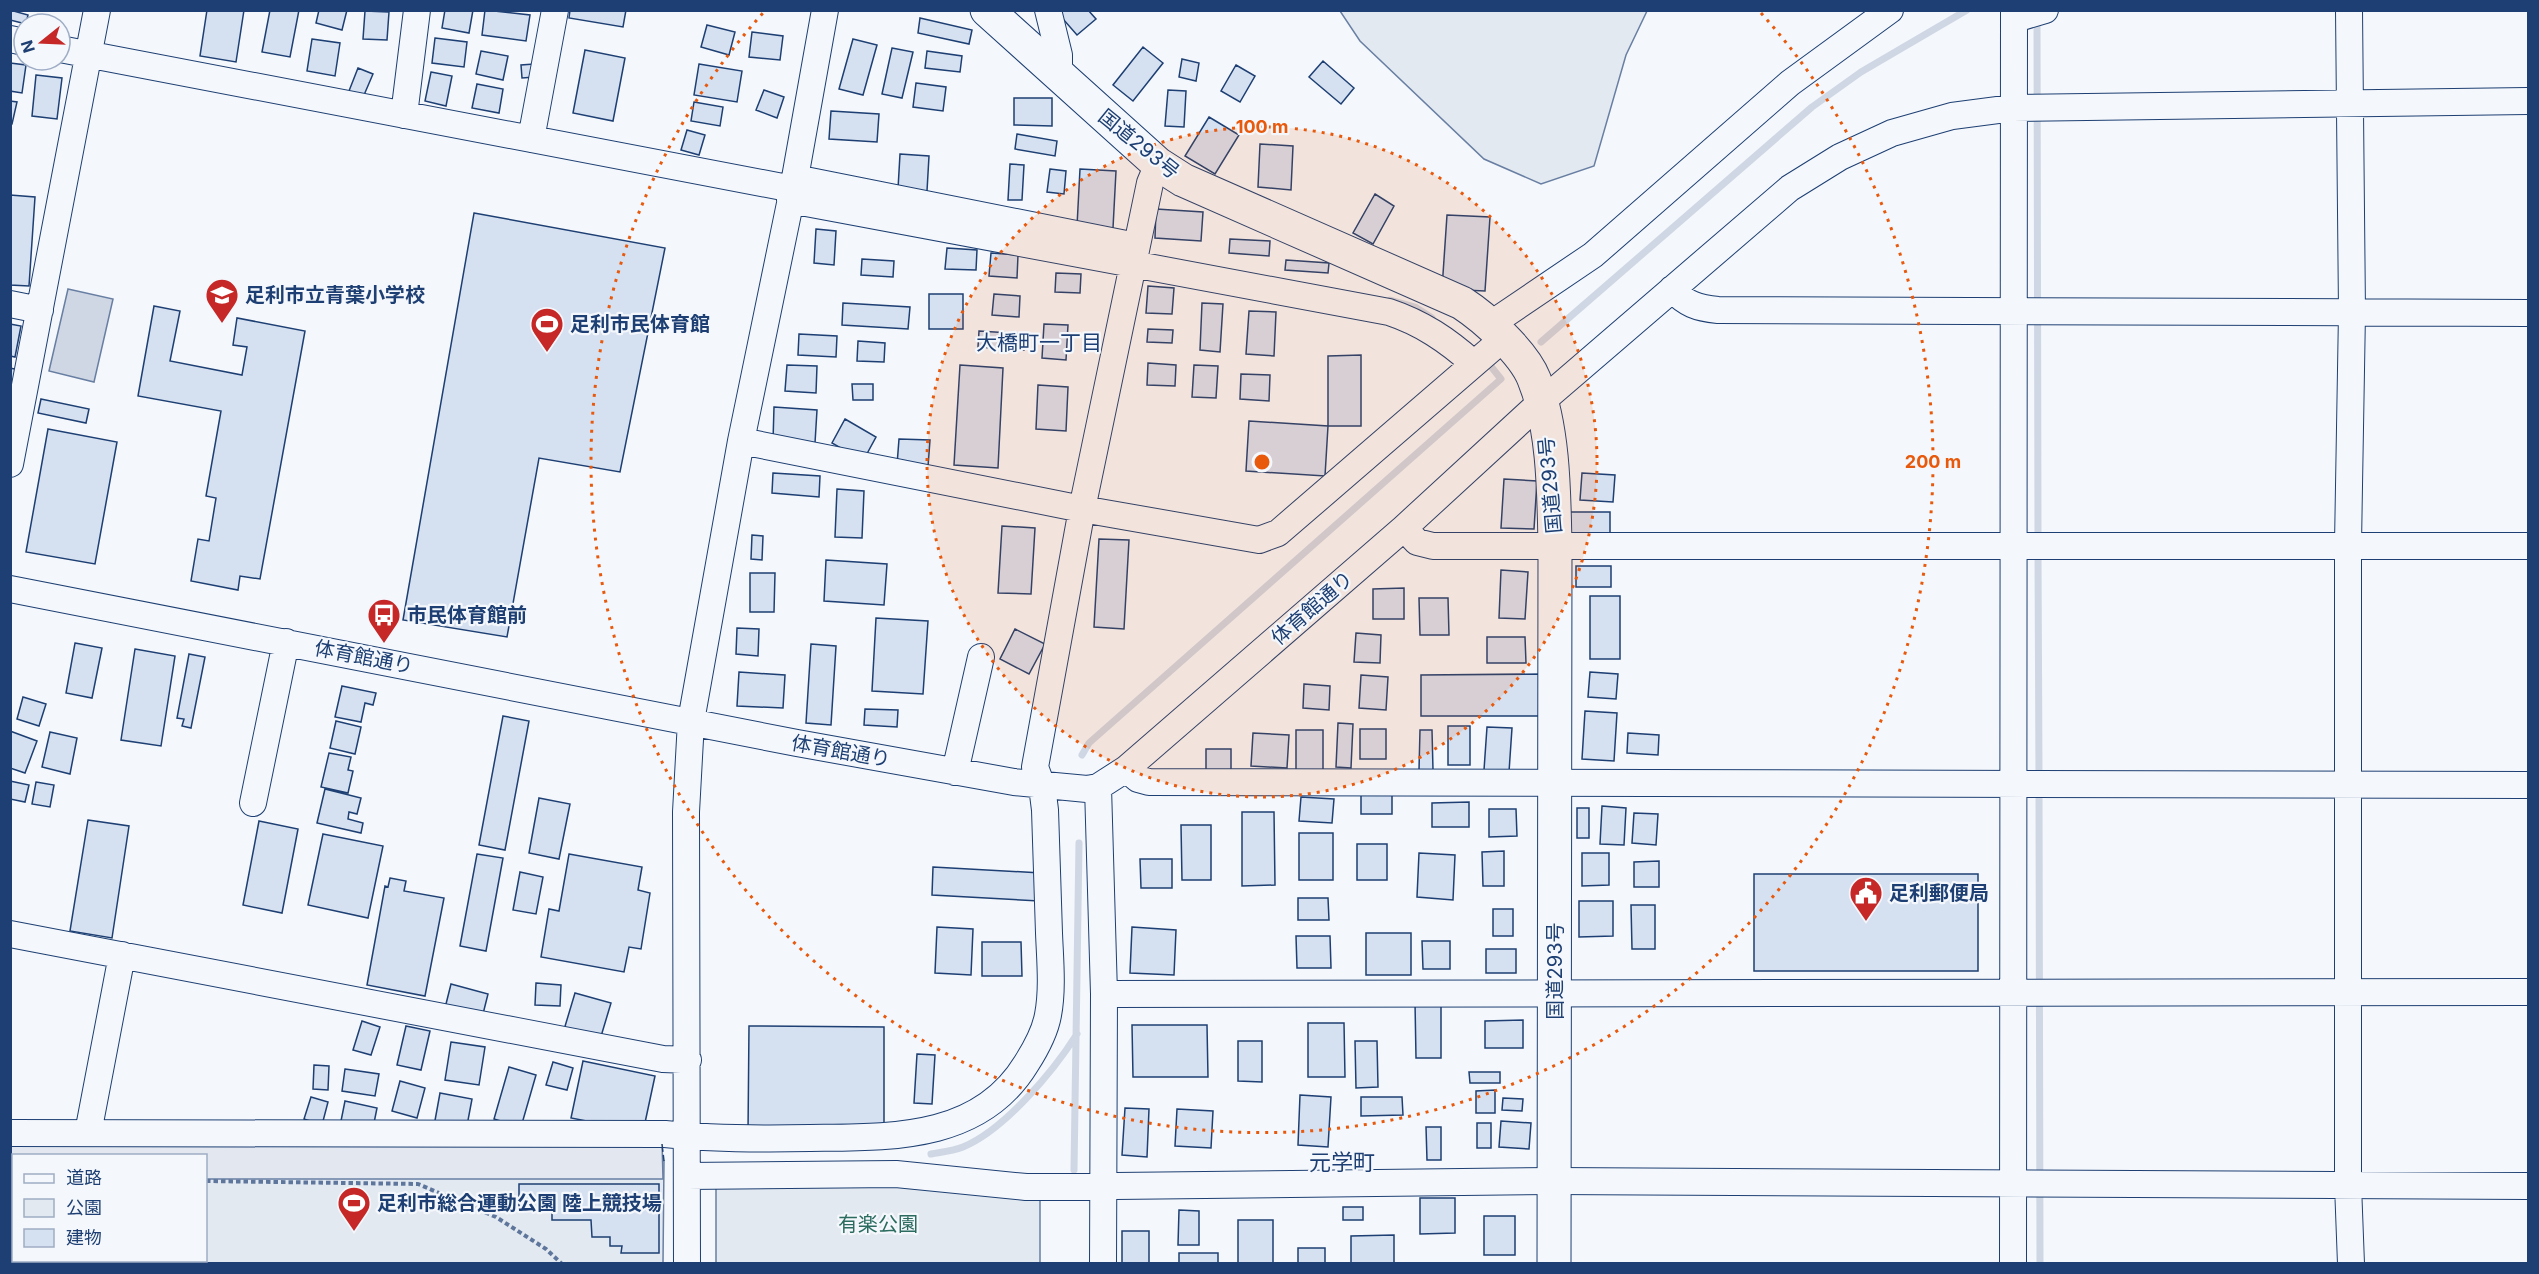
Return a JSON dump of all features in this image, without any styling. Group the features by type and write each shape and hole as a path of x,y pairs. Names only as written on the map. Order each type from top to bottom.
{"highway":[{"name":"国道293号","path":"987,10 1158,164 1217,196 1462,303 1497,331 1534,378 1553,463 1555,547 1554,1263"}],"street":[{"path":"10,464 97,10"},
{"path":"404,115 417,10"},
{"path":"531,139 555,10"},
{"path":"687,1263 686,812 691,721 741,441 792,189 825,10"},
{"path":"1048,10 1055,35 1059,75"},
{"path":"741,441 1082,509 1247,539 1259,540 1278,533 1473,363 1497,331 1593,255 1790,83 1890,10"},
{"path":"2013,1263 2015,312 2013,108 2015,15 2045,10"},
{"path":"2349,10 2348,104 2352,312 2348,544 2348,1185 2351,1263"},
{"path":"72,52 1135,256 1389,312 1418,322 1452,344 1473,363"},
{"name":"体育館通り","path":"10,589 956,772 1042,786 1074,789 1098,786 1126,769 1404,528 1540,403 1790,188 1863,145 1922,123 1980,111 2013,108 2529,101"},
{"path":"10,1133 665,1134 713,1140 888,1137 956,1123 1002,1096 1017,1079 1037,1047 1048,1015 1050,962 1042,786 1035,767 1082,509 1150,183 1158,164"},
{"path":"1672,289 1683,301 1695,308 1718,310 2529,313"},
{"path":"10,304 40,310"},
{"path":"1404,528 1417,542 1433,546 2348,544 2529,546"},
{"path":"253,803 286,642"},
{"path":"956,772 981,657"},
{"path":"1126,769 1138,779 1149,782 1554,785 2529,785"},
{"path":"1098,786 1104,994 1103,1263"},
{"path":"10,934 663,1059 688,1060"},
{"path":"88,1133 122,956"},
{"path":"1104,994 2529,992"},
{"path":"687,1176 896,1174 1026,1187 1553,1181 2529,1186"}],"path":[{"path":"207,1182 418,1184 496,1217 546,1249 562,1263"}],"green space":[{"path":"1340,11 1647,11 1626,55 1594,166 1541,184 1484,159 1360,41"},
{"path":"10,1140 664,1161 663,1263 11,1263"},
{"name":"有楽公園","path":"716,1184 898,1184 1040,1197 1040,1263 716,1264"}],"shaded area":[{"path":"68,289 113,299 94,382 49,371"},
{"path":"662,1141 663,1179 207,1179 207,1154 12,1154 11,1179 10,1142"}],"building":[{"path":"10,10 17,12 12,12 12,20 10,20"},
{"path":"207,10 244,10 236,62 200,56"},
{"path":"270,10 299,10 290,57 262,52"},
{"path":"319,10 347,10 342,30 316,23"},
{"path":"445,10 473,10 469,33 442,28"},
{"path":"485,10 530,15 526,41 482,35"},
{"path":"570,10 626,10 623,27 569,18"},
{"path":"1088,10 1096,19 1077,35 1056,11"},
{"path":"365,11 389,12 387,40 363,39"},
{"path":"920,18 972,30 969,44 918,33"},
{"path":"707,25 735,32 729,55 701,47"},
{"path":"752,32 783,36 780,60 749,57"},
{"path":"435,38 467,42 464,67 432,63"},
{"path":"312,39 340,43 335,76 307,71"},
{"path":"853,39 877,45 863,95 839,89"},
{"path":"1143,47 1163,63 1133,101 1113,85"},
{"path":"892,48 913,52 902,98 882,94"},
{"path":"585,50 625,58 613,121 573,113"},
{"path":"481,51 508,56 503,80 476,74"},
{"path":"927,51 962,56 960,72 925,68"},
{"path":"1182,59 1199,63 1196,81 1179,77"},
{"path":"1323,61 1354,88 1341,104 1309,77"},
{"path":"10,63 12,63 12,72 25,72 22,93 10,91"},
{"path":"534,64 535,77 522,78 521,65"},
{"path":"699,64 742,71 737,102 694,95"},
{"path":"1236,65 1255,76 1240,102 1221,91"},
{"path":"358,68 373,74 361,102 347,96"},
{"path":"431,72 452,76 446,106 425,101"},
{"path":"36,75 62,78 57,119 32,116"},
{"path":"916,83 946,87 943,111 913,107"},
{"path":"477,84 503,89 499,113 472,108"},
{"path":"764,90 784,97 777,118 756,110"},
{"path":"1168,90 1186,91 1184,127 1165,126"},
{"path":"1014,98 1052,98 1052,126 1014,125"},
{"path":"10,101 17,102 12,124 10,124"},
{"path":"694,102 723,107 720,126 691,121"},
{"path":"831,111 879,114 877,142 829,139"},
{"path":"1209,117 1239,135 1215,174 1185,156"},
{"path":"687,130 705,135 699,155 681,150"},
{"path":"1017,134 1057,141 1055,156 1015,149"},
{"path":"1260,144 1293,146 1291,190 1258,187"},
{"path":"900,154 929,156 927,191 898,189"},
{"path":"1010,164 1024,165 1022,200 1008,200"},
{"path":"1050,169 1066,171 1064,194 1047,192"},
{"path":"1080,169 1116,171 1113,228 1077,226"},
{"path":"1375,194 1394,206 1373,244 1353,233"},
{"path":"10,195 35,197 29,286 10,285"},
{"path":"1156,209 1203,212 1201,241 1155,238"},
{"name":"足利市民体育館","path":"474,213 665,248 620,472 539,458 507,637 403,620"},
{"path":"1447,215 1490,217 1485,291 1442,289"},
{"path":"816,229 836,231 834,265 814,263"},
{"path":"1230,239 1270,241 1269,256 1229,253"},
{"path":"947,248 977,250 976,270 945,269"},
{"path":"991,253 1018,255 1017,278 989,276"},
{"path":"862,259 894,261 893,277 861,275"},
{"path":"1286,260 1329,263 1328,273 1285,270"},
{"path":"1056,273 1081,274 1080,293 1055,292"},
{"path":"1148,286 1174,288 1172,314 1146,313"},
{"path":"929,294 963,294 963,329 929,329"},
{"path":"994,294 1020,296 1019,317 992,315"},
{"path":"843,303 910,307 908,329 842,325"},
{"path":"1202,303 1223,304 1220,352 1200,350"},
{"path":"154,306 180,311 170,361 242,375 247,347 233,345 237,318 305,331 260,579 240,576 238,590 191,581 198,539 209,541 216,498 206,496 221,411 138,396"},
{"path":"1249,311 1276,312 1274,356 1246,354"},
{"path":"10,324 21,326 15,357 10,356"},
{"path":"1044,324 1068,325 1066,360 1042,358"},
{"path":"1148,329 1173,330 1172,343 1147,342"},
{"path":"979,331 1025,334 1024,350 978,347"},
{"path":"799,334 837,336 836,357 798,355"},
{"path":"858,341 885,343 884,362 857,361"},
{"path":"1361,355 1361,426 1328,426 1328,356"},
{"path":"1148,363 1176,365 1175,386 1147,385"},
{"path":"787,365 817,366 816,393 785,391"},
{"path":"960,365 1003,368 998,468 954,465"},
{"path":"1194,365 1218,366 1216,398 1192,397"},
{"path":"10,368 19,370 10,403"},
{"path":"1241,374 1270,375 1269,401 1240,399"},
{"path":"852,384 873,384 873,400 853,400"},
{"path":"1038,385 1068,387 1066,431 1036,429"},
{"path":"41,399 89,409 86,423 38,413"},
{"path":"774,407 817,410 815,443 773,441"},
{"path":"845,419 876,437 863,461 832,443"},
{"path":"1249,421 1328,426 1325,476 1246,471"},
{"path":"48,429 117,442 95,564 26,552"},
{"path":"899,439 930,440 928,467 897,465"},
{"path":"773,473 820,476 819,497 772,493"},
{"path":"1582,473 1615,475 1613,502 1580,500"},
{"path":"1504,479 1537,481 1534,529 1501,528"},
{"path":"837,489 864,491 862,538 835,537"},
{"path":"1570,512 1610,512 1610,534 1571,534"},
{"path":"1002,526 1035,528 1031,594 998,593"},
{"path":"752,535 763,536 762,560 751,559"},
{"path":"1099,539 1129,540 1124,629 1094,627"},
{"path":"826,560 887,564 884,605 824,601"},
{"path":"1576,566 1611,566 1611,587 1576,587"},
{"path":"1501,570 1528,572 1525,619 1499,618"},
{"path":"750,573 775,573 774,612 750,612"},
{"path":"1404,588 1404,619 1373,619 1373,589"},
{"path":"1590,596 1620,596 1620,659 1590,659"},
{"path":"1419,598 1448,598 1449,635 1420,635"},
{"path":"876,618 928,621 923,694 872,691"},
{"path":"737,628 759,629 758,656 736,654"},
{"path":"1015,629 1045,644 1029,674 1000,659"},
{"path":"1356,633 1381,635 1380,663 1354,662"},
{"path":"1487,637 1525,637 1526,663 1487,663"},
{"path":"75,643 102,648 92,698 66,693"},
{"path":"811,644 836,646 831,725 806,723"},
{"path":"135,649 175,656 161,746 121,740"},
{"path":"189,654 205,657 191,728 182,726 184,719 177,718"},
{"path":"739,672 785,675 783,708 737,706"},
{"path":"1590,672 1618,674 1616,699 1588,697"},
{"path":"1541,674 1541,716 1421,716 1421,675"},
{"path":"1361,675 1388,677 1386,710 1359,708"},
{"path":"1304,684 1330,686 1329,710 1303,708"},
{"path":"342,686 376,693 373,705 365,703 361,722 335,717"},
{"path":"23,697 46,704 39,726 17,719"},
{"path":"865,709 898,710 897,727 864,725"},
{"path":"1585,711 1617,713 1614,761 1582,759"},
{"path":"503,716 529,721 505,850 479,845"},
{"path":"336,721 361,727 355,754 330,748"},
{"path":"1338,723 1353,724 1351,768 1336,767"},
{"path":"1448,726 1470,726 1470,765 1448,765"},
{"path":"1487,727 1512,728 1509,772 1484,770"},
{"path":"1360,729 1386,729 1386,759 1360,759"},
{"path":"1296,730 1323,730 1323,770 1296,770"},
{"path":"1420,730 1432,730 1433,770 1419,770"},
{"path":"10,731 37,741 25,773 10,768"},
{"path":"50,732 77,738 70,774 42,767"},
{"path":"1253,733 1289,735 1287,768 1251,766"},
{"path":"1628,733 1659,735 1658,755 1627,753"},
{"path":"1206,749 1231,749 1231,771 1206,771"},
{"path":"329,753 351,757 348,770 353,771 348,793 321,787"},
{"path":"10,781 29,785 25,802 10,799"},
{"path":"36,782 54,785 50,807 32,804"},
{"path":"325,789 361,798 357,814 349,812 348,819 363,823 361,833 317,823"},
{"path":"1361,795 1392,795 1392,814 1361,814"},
{"path":"1301,797 1334,799 1332,823 1299,821"},
{"path":"539,798 570,804 559,859 529,853"},
{"path":"1469,802 1469,827 1432,827 1432,803"},
{"path":"1602,806 1626,808 1624,845 1600,844"},
{"path":"1577,808 1589,808 1589,838 1577,838"},
{"path":"1489,809 1516,809 1517,836 1489,837"},
{"path":"1242,812 1274,812 1275,885 1242,886"},
{"path":"1634,813 1658,814 1656,845 1632,843"},
{"path":"88,820 129,826 112,938 70,931"},
{"path":"259,821 298,829 282,913 243,905"},
{"path":"1181,825 1211,825 1211,880 1182,880"},
{"path":"1299,833 1333,833 1333,880 1299,880"},
{"path":"323,834 383,846 368,918 308,905"},
{"path":"1357,844 1387,844 1387,880 1357,880"},
{"path":"1504,851 1504,886 1483,886 1482,852"},
{"path":"1419,853 1455,855 1453,900 1417,897"},
{"path":"1582,853 1609,853 1609,885 1582,886"},
{"path":"477,854 503,858 486,951 460,946"},
{"path":"569,854 642,867 638,890 650,893 641,949 629,947 624,972 541,957 549,909 559,911"},
{"path":"1140,859 1172,859 1172,888 1141,888"},
{"path":"1659,861 1659,887 1634,887 1634,862"},
{"path":"933,867 1041,873 1039,901 932,895"},
{"path":"520,872 543,877 536,914 513,910"},
{"name":"足利郵便局","path":"1754,874 1978,874 1978,971 1754,971"},
{"path":"390,878 406,881 404,891 444,898 425,996 367,985 385,886 388,887"},
{"path":"1298,898 1328,898 1329,920 1298,920"},
{"path":"1579,901 1613,901 1613,936 1579,937"},
{"path":"1631,905 1655,905 1655,949 1632,949"},
{"path":"1493,909 1513,909 1513,936 1493,936"},
{"path":"937,927 973,929 971,975 935,973"},
{"path":"1132,927 1176,930 1174,975 1130,973"},
{"path":"1366,933 1411,933 1411,975 1366,975"},
{"path":"1296,936 1330,936 1331,968 1297,968"},
{"path":"1422,941 1450,941 1450,969 1423,969"},
{"path":"982,942 1021,942 1022,976 982,976"},
{"path":"1486,949 1516,949 1516,973 1486,973"},
{"path":"536,983 561,985 560,1006 535,1005"},
{"path":"451,984 488,994 482,1018 445,1008"},
{"path":"575,993 611,1003 599,1043 563,1033"},
{"path":"1415,1002 1441,1002 1441,1058 1416,1058"},
{"path":"1523,1020 1523,1048 1485,1048 1485,1021"},
{"path":"362,1021 380,1027 371,1055 353,1050"},
{"path":"1308,1023 1344,1023 1345,1077 1308,1077"},
{"path":"1132,1025 1207,1025 1208,1077 1133,1077"},
{"path":"406,1026 430,1031 421,1070 397,1065"},
{"path":"749,1026 884,1027 884,1134 748,1133"},
{"path":"1238,1041 1262,1041 1262,1082 1238,1081"},
{"path":"1355,1041 1377,1041 1378,1087 1356,1088"},
{"path":"451,1042 485,1047 479,1085 445,1080"},
{"path":"917,1054 935,1055 932,1104 914,1103"},
{"path":"583,1061 655,1076 643,1132 571,1118"},
{"path":"553,1062 573,1068 567,1090 546,1085"},
{"path":"314,1065 329,1066 328,1090 313,1089"},
{"path":"509,1067 536,1075 521,1127 494,1119"},
{"path":"345,1069 379,1074 375,1096 342,1091"},
{"path":"1469,1072 1500,1072 1500,1083 1470,1083"},
{"path":"400,1081 425,1088 417,1118 392,1111"},
{"path":"1495,1090 1495,1113 1476,1113 1476,1091"},
{"path":"440,1093 472,1099 466,1131 434,1126"},
{"path":"1300,1095 1331,1097 1328,1147 1298,1145"},
{"path":"311,1097 328,1102 322,1125 304,1119"},
{"path":"1361,1097 1402,1097 1403,1115 1361,1116"},
{"path":"1503,1098 1523,1099 1522,1111 1502,1110"},
{"path":"345,1101 377,1108 373,1128 341,1121"},
{"path":"1125,1108 1149,1109 1147,1157 1122,1155"},
{"path":"1177,1109 1213,1111 1211,1148 1175,1146"},
{"path":"1501,1121 1531,1123 1529,1149 1499,1147"},
{"path":"1477,1123 1491,1123 1491,1148 1477,1148"},
{"path":"1426,1127 1441,1127 1441,1160 1427,1160"},
{"path":"519,1184 659,1184 659,1253 621,1253 622,1246 610,1246 610,1237 592,1237 591,1220 552,1220 552,1210 519,1211"},
{"path":"1420,1198 1455,1198 1455,1233 1420,1234"},
{"path":"1343,1207 1363,1207 1363,1220 1343,1220"},
{"path":"1179,1210 1199,1211 1199,1245 1178,1245"},
{"path":"1484,1216 1515,1216 1515,1255 1484,1255"},
{"path":"1238,1220 1273,1220 1273,1264 1238,1264"},
{"path":"1122,1231 1149,1231 1149,1264 1122,1264"},
{"path":"1394,1235 1394,1264 1351,1264 1351,1236"},
{"path":"1298,1248 1325,1248 1325,1264 1298,1264"},
{"path":"1179,1253 1218,1253 1218,1264 1179,1264"}],"waterway":[{"path":"1541,342 1812,107 1861,72 1967,10"},
{"path":"2037,18 2038,541"},
{"path":"1390,300 1415,307 1432,318"},
{"path":"1082,755 1089,743 1501,379 1485,359"},
{"path":"2038,552 2039,778"},
{"path":"2039,789 2040,1264"},
{"path":"1074,1170 1079,843"},
{"path":"931,1154 963,1147 995,1128 1041,1082 1077,1034"}],"fence":[{"path":"662,1144 664,1161"}],"place":[{"name":"足利市立青葉小学校","path":"222,324"},
{"name":"足利市民体育館","path":"547,353"},
{"name":"市民体育館前","path":"384,644"},
{"name":"足利郵便局","path":"1866,922"},
{"name":"足利市総合運動公園 陸上競技場","path":"354,1232"}],"district":[{"name":"大橋町一丁目","path":"1039,342"},
{"name":"元学町","path":"1342,1162"}]}
